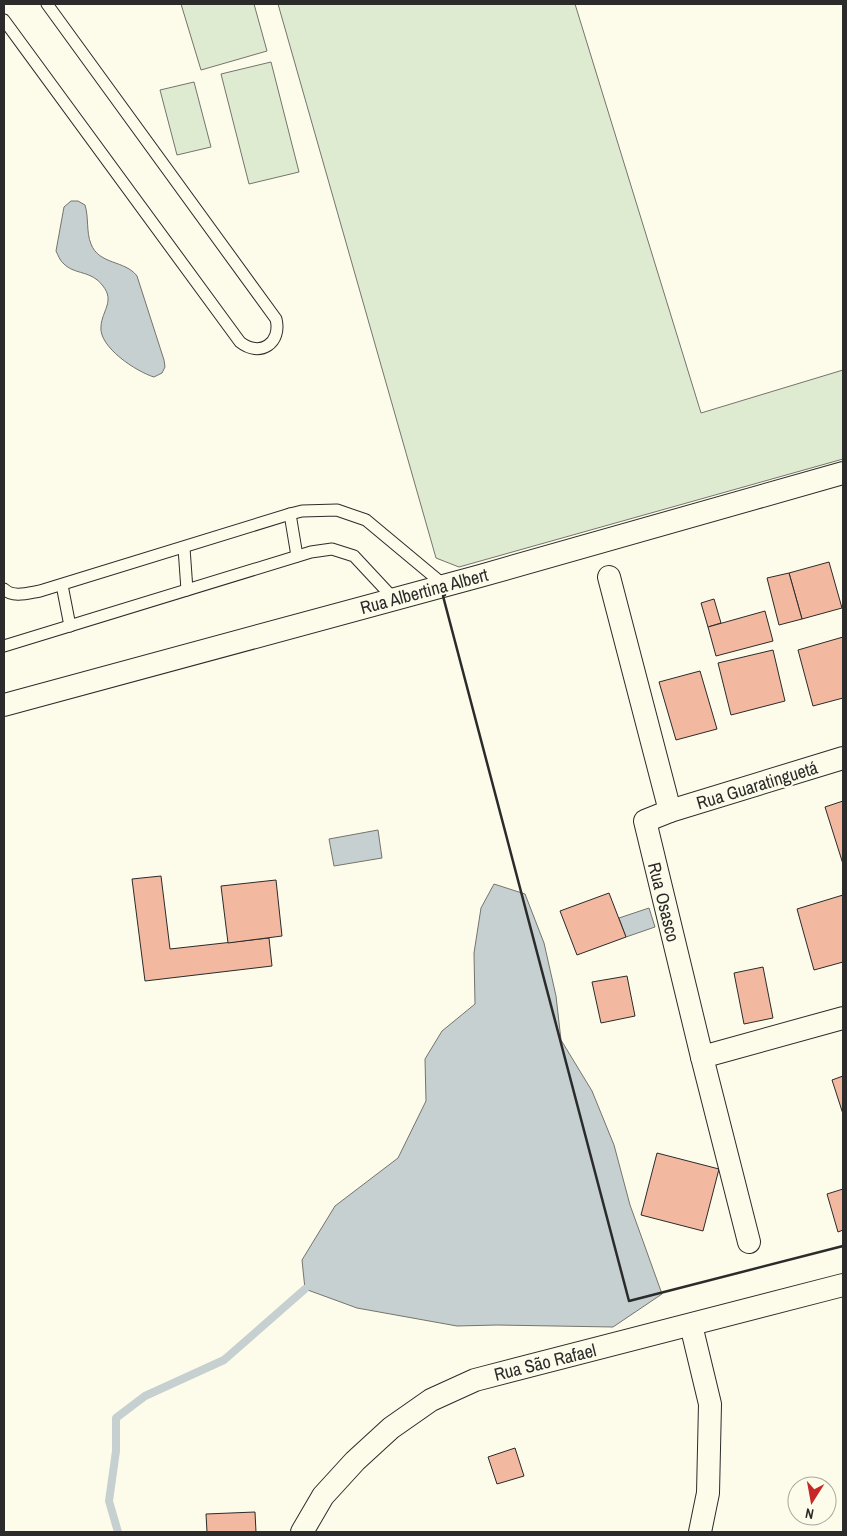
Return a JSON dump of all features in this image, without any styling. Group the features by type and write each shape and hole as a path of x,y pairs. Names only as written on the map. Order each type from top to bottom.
{"street":[{"name":"Rua Albertina Albert","path":"4,705 395,600 843,472"},
{"path":"609,578 670,811"},
{"name":"Rua Guaratinguetá","path":"670,811 843,758"},
{"name":"Rua Osasco","path":"670,811 645,821 749,1242"},
{"path":"702,1057 843,1018"},
{"name":"Rua São Rafael","path":"302,1532 323,1496 355,1461 391,1428 431,1400 474,1380 843,1285"},
{"path":"690,1325 710,1404 708,1493 700,1532"}],"lane":[{"path":"4,20 240,342 245,346 258,349 270,344 278,333 276,319 47,4"},
{"path":"5,592 23,594 62,585 290,514 338,510 366,520 444,585"},
{"path":"290,514 297,556"},
{"path":"184,548 187,590"},
{"path":"4,646 297,556 332,549 354,556 395,600"},
{"path":"62,585 70,626"}],"green space":[{"path":"181,4 254,4 267,51 201,70"},
{"path":"278,4 575,4 701,413 843,370 843,459 459,567 436,558"},
{"path":"271,62 299,172 249,184 221,74"},
{"path":"194,82 211,147 177,155 160,90"}],"shaded area":[{"path":"71,201 78,201 85,205 89,239 95,251 100,256 126,267 137,276 164,360 165,367 162,373 154,377 138,370 120,358 106,342 101,326 108,296 103,286 93,277 68,267 58,256 56,251 64,207"},
{"path":"378,830 382,858 334,866 329,839"},
{"path":"494,884 525,894 544,943 556,996 561,1040 592,1091 614,1145 630,1205 662,1294 613,1327 457,1326 357,1308 305,1289 302,1260 335,1206 398,1158 426,1101 425,1059 442,1031 475,1004 474,953 481,908"},
{"path":"649,908 655,927 626,937 619,918"}],"building":[{"path":"829,562 842,608 802,619 789,573"},
{"path":"789,573 802,619 779,625 767,578"},
{"path":"714,599 721,623 708,627 701,603"},
{"path":"765,611 773,641 716,656 708,627"},
{"path":"843,637 843,698 813,706 798,650"},
{"path":"773,650 785,701 731,715 718,663"},
{"path":"700,671 717,729 676,740 659,682"},
{"path":"843,801 843,864 825,807"},
{"path":"161,876 170,949 269,938 272,966 145,981 132,879"},
{"path":"276,880 282,936 228,943 221,886"},
{"path":"609,893 626,937 577,955 560,911"},
{"path":"843,895 843,962 814,970 797,909"},
{"path":"763,967 773,1018 744,1024 734,973"},
{"path":"627,976 635,1016 601,1023 592,982"},
{"path":"843,1076 843,1114 832,1080"},
{"path":"657,1153 719,1169 703,1231 641,1215"},
{"path":"843,1189 843,1230 838,1232 827,1194"},
{"path":"515,1448 524,1476 497,1484 488,1457"},
{"path":"255,1512 256,1532 207,1532 206,1514"}],"waterway":[{"path":"118,1532 109,1501 116,1451 116,1418 145,1396 224,1360 305,1289"}],"wall":[{"path":"445,595 443,596 629,1301 843,1246"}]}
